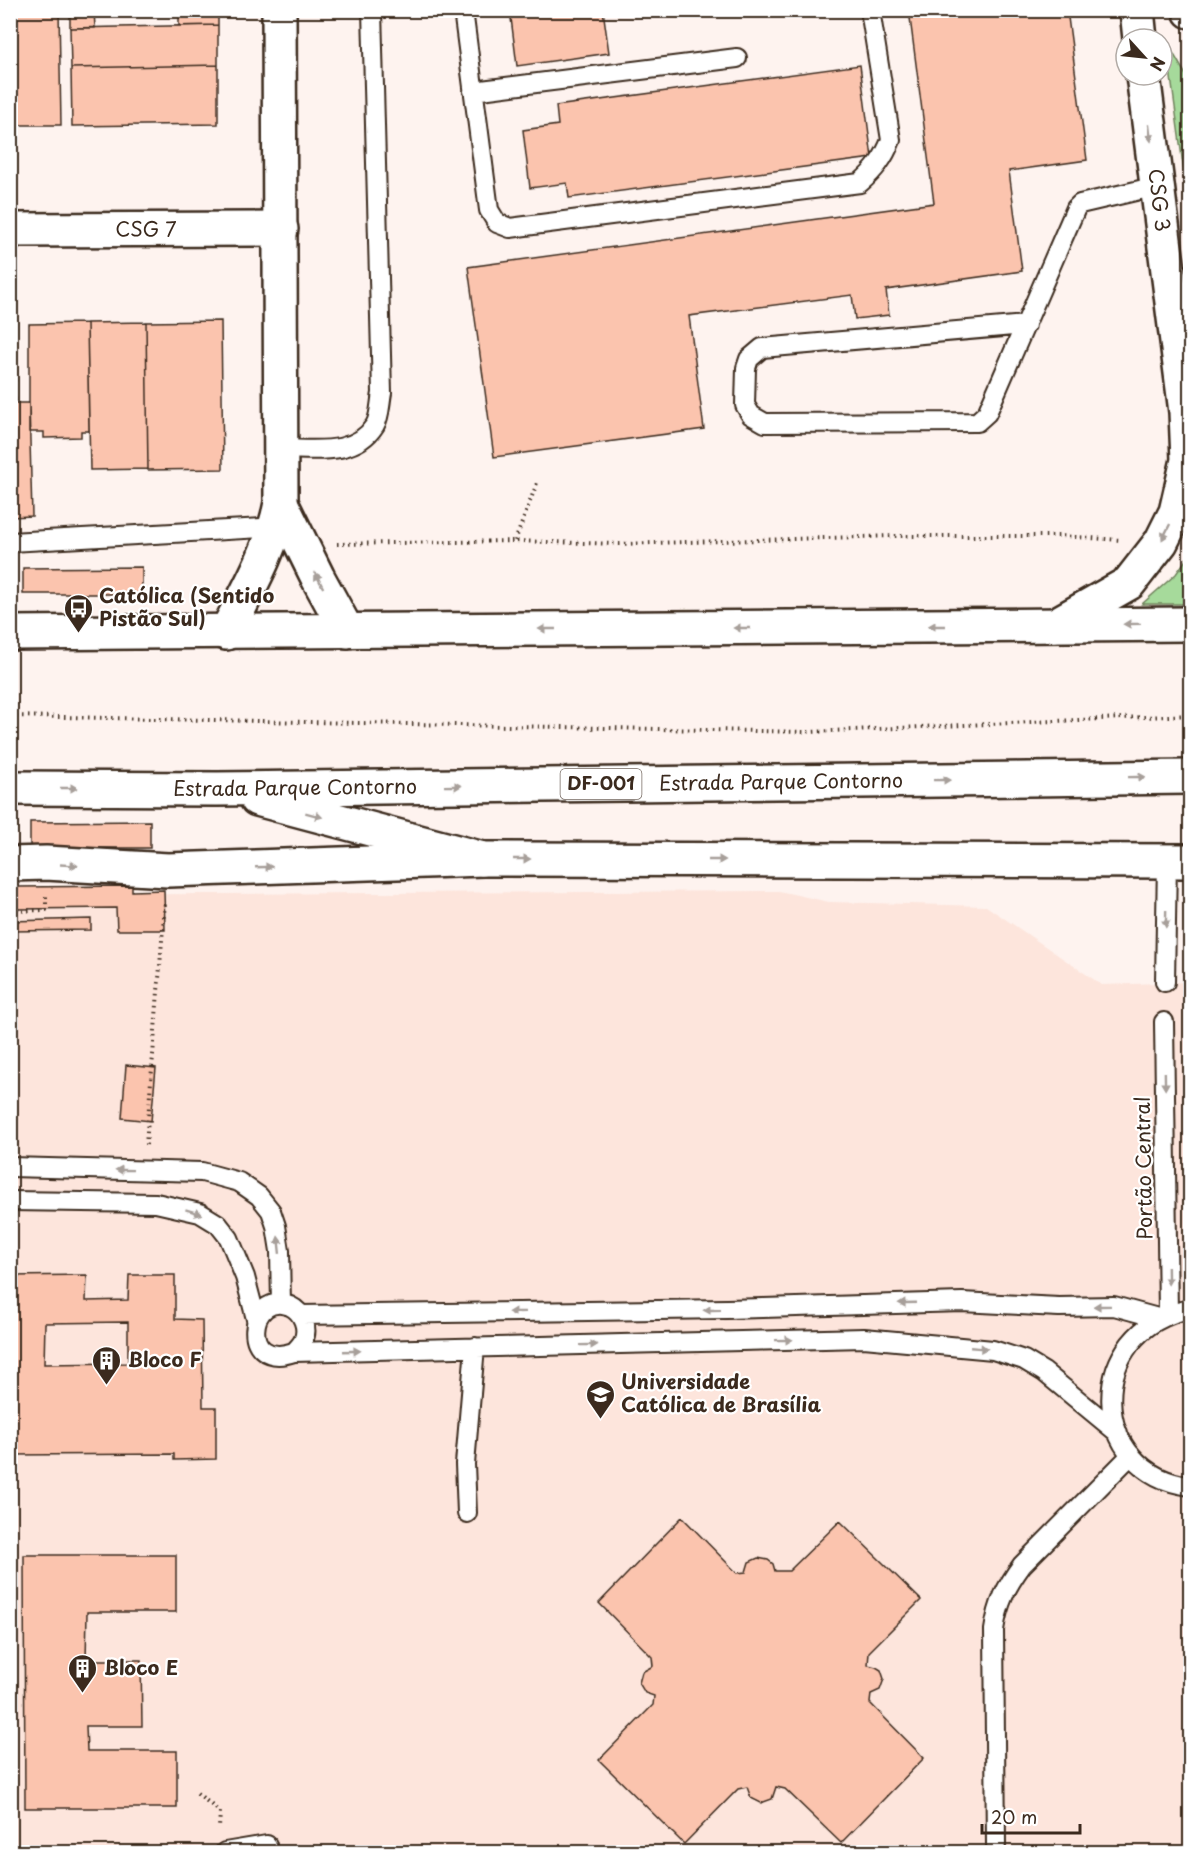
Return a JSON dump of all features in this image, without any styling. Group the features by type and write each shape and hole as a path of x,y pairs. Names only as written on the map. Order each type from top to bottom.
{"main road":[{"path":"279,10 281,449 289,526 347,631"},
{"path":"1137,10 1139,27"},
{"name":"CSG 3","path":"1055,625 1129,583 1161,542 1176,512 1188,460 1186,412 1145,87"},
{"name":"CSG 7","path":"10,230 281,229"},
{"path":"226,633 258,572 289,526"},
{"path":"13,634 1191,624"},
{"name":"Estrada Parque Contorno","path":"10,788 217,789 1191,777"},
{"path":"217,789 483,859"},
{"path":"10,864 46,863 168,870 483,859 1179,861"}],"lane":[{"path":"281,449 342,449 362,441 377,423 382,393 372,10"},
{"path":"463,10 489,210 497,223 510,228 860,183 872,173 885,155 891,140 870,10"},
{"path":"473,91 737,58"},
{"path":"1026,325 762,348 749,359 746,368 745,405 751,415 765,423 977,422 987,413 1026,325 1076,208 1080,204 1157,186"},
{"path":"10,542 289,526"},
{"path":"1165,982 1179,861"},
{"name":"Portão Central","path":"1163,1316 1164,1022"},
{"path":"10,1167 202,1172 239,1182 259,1196 271,1211 280,1251 281,1304"},
{"path":"10,1201 156,1203 200,1213 218,1224 229,1238 245,1277 256,1319 254,1332 258,1345 268,1354 281,1356 294,1352 864,1338 993,1350 1024,1360 1044,1372 1118,1433"},
{"path":"301,1315 716,1310 962,1302 1059,1307 1114,1305 1163,1316"},
{"path":"256,1319 266,1307 281,1304 292,1307 301,1315 306,1328 303,1341 294,1352"},
{"path":"1191,1309 1163,1316 1140,1331 1126,1348 1116,1368 1111,1390 1112,1412 1118,1433 1131,1455 1145,1468 1162,1478 1180,1485 1191,1486"},
{"path":"466,1513 465,1464 475,1347"},
{"path":"996,1845 994,1630 997,1608 1022,1565 1131,1455"},
{"path":"225,1852 267,1845"}],"path":[{"path":"514,541 537,483"},
{"path":"289,526 514,541 619,544 954,536 1060,536 1161,542"},
{"path":"13,634 12,561 44,541"},
{"path":"10,716 808,732 1191,715"},
{"path":"10,841 12,899"},
{"path":"144,1170 168,870"},
{"path":"10,911 46,910"},
{"path":"197,1793 220,1812 218,1832"}],"shaded area":[{"name":"Universidade Católica de Brasília","path":"779,891 829,902 986,906 1102,985 1190,982 1190,1852 11,1852 10,895"}],"green space":[{"path":"1174,55 1190,82 1190,216 1172,87"},
{"path":"1190,554 1190,604 1142,604 1176,574"}],"building":[{"path":"10,10 59,10 61,125 10,125"},
{"path":"70,10 94,10 95,28 70,28"},
{"path":"179,10 218,10 218,25 179,26"},
{"path":"510,10 603,10 609,53 517,66"},
{"path":"759,10 794,10 759,15"},
{"path":"909,10 1067,10 1087,160 1009,171 1022,271 886,290 889,315 855,319 852,295 689,316 704,429 494,457 468,267 934,203"},
{"path":"218,25 218,65 71,68 70,28"},
{"path":"218,65 218,124 72,126 71,68"},
{"path":"860,65 872,158 569,198 567,183 530,188 523,130 558,125 556,106"},
{"path":"221,321 223,469 148,470 146,322"},
{"path":"146,322 148,469 90,470 87,323"},
{"path":"10,323 15,323 16,381 10,381"},
{"path":"87,323 89,431 81,431 81,437 44,438 44,432 29,432 29,324"},
{"path":"10,398 16,398 16,403 29,403 32,516 10,517"},
{"path":"142,567 142,594 23,594 23,568"},
{"path":"150,821 150,848 30,848 30,822"},
{"path":"132,886 132,891 164,890 165,930 117,930 116,908 17,909 17,887"},
{"path":"91,919 91,930 10,931 10,921"},
{"path":"126,1065 156,1068 151,1121 122,1118"},
{"name":"Bloco F","path":"87,1275 86,1301 128,1300 129,1275 175,1275 175,1319 202,1320 203,1407 216,1407 216,1459 174,1460 174,1454 10,1455 10,1276","holes":["128,1322 128,1363 44,1364 45,1323"]},
{"path":"682,1517 737,1573 746,1572 749,1562 758,1558 768,1560 773,1564 775,1571 789,1571 840,1521 921,1600 869,1652 868,1665 881,1670 884,1679 880,1690 871,1694 870,1703 924,1758 841,1843 785,1789 776,1787 772,1799 761,1803 751,1798 747,1787 738,1789 684,1844 599,1760 653,1705 654,1696 645,1693 639,1683 642,1672 653,1666 652,1657 599,1603"},
{"name":"Bloco E","path":"24,1555 176,1555 176,1612 87,1612 86,1660 141,1660 142,1726 86,1726 87,1751 177,1751 177,1808 25,1808"}],"place":[{"name":"Católica (Sentido Pistão Sul)","path":"78,634"},
{"name":"Bloco F","path":"107,1386"},
{"name":"Universidade Católica de Brasília","path":"600,1420"},
{"name":"Bloco E","path":"83,1694"}]}
